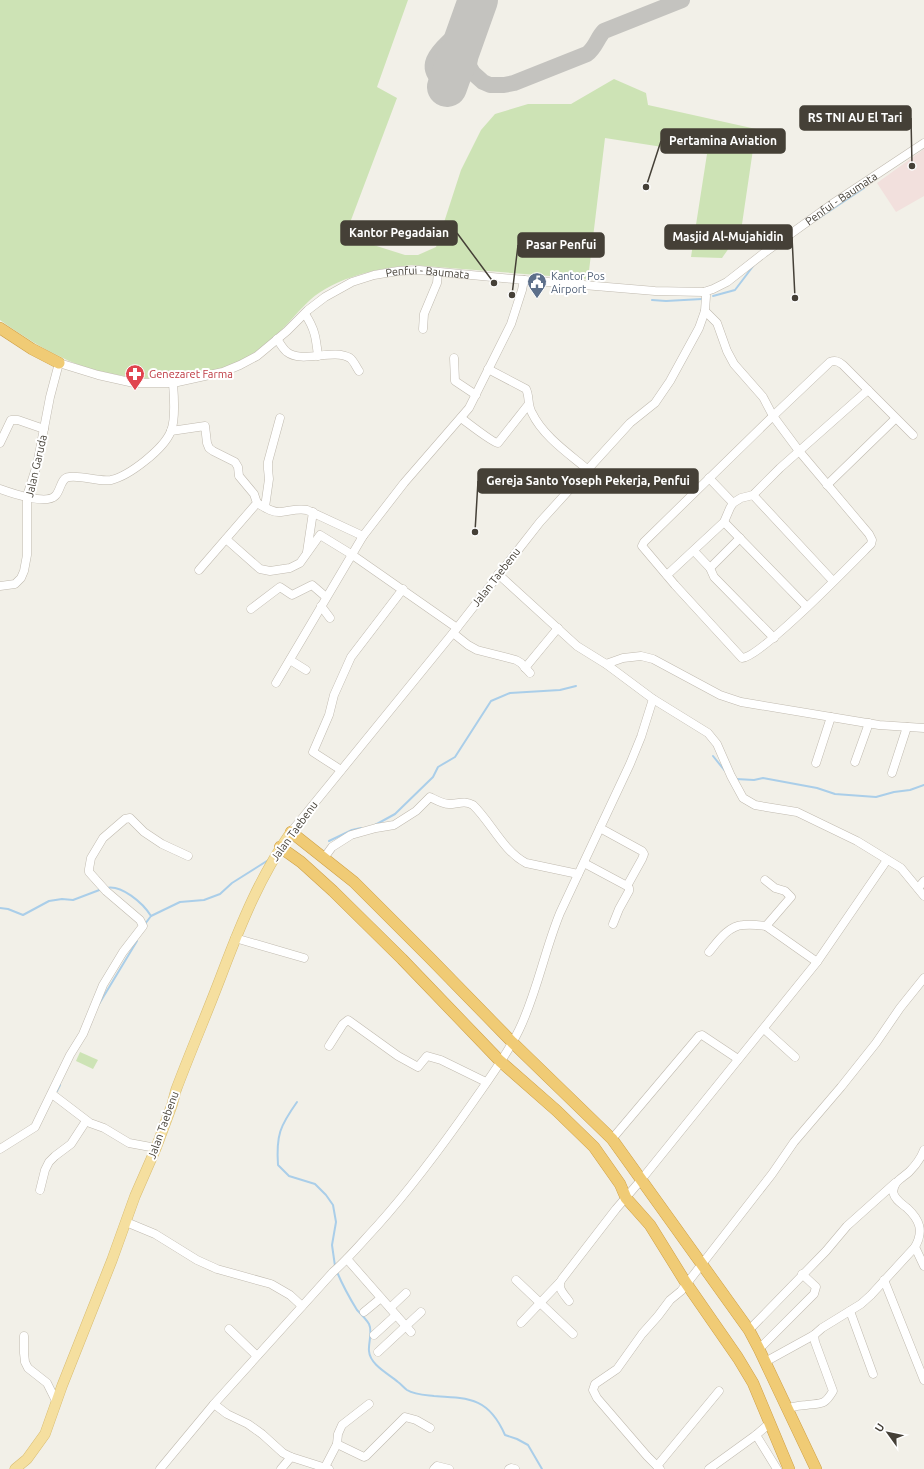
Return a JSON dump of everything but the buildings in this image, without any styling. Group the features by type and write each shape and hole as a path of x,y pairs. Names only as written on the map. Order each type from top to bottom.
{"highway":[{"name":"Penfui - Baumata","path":"0,328 32,349 59,362"},
{"path":"291,832 354,882 512,1042 612,1139 749,1330 816,1469"},
{"path":"278,851 301,862 333,891 408,965 500,1061 557,1111 594,1147 620,1184 626,1198 650,1225 686,1283 738,1358 753,1383 789,1469"}],"main road":[{"name":"Jalan Taebenu","path":"15,1469 27,1458 42,1438 135,1196 156,1148 176,1090 249,906 266,872 291,832"}],"street":[{"name":"Penfui - Baumata","path":"59,362 82,371 117,380 134,382 173,383 223,372 257,356 325,297 352,282 374,275 398,270 419,270 705,296 713,289 727,282 764,253 835,202 924,143"},
{"path":"423,328 424,314 437,283 438,272"},
{"path":"276,683 363,536 426,457 461,418 476,395 511,324 524,280"},
{"name":"Jalan Taebenu","path":"291,832 455,630 540,522 630,423 655,403 688,349 705,311 705,296"},
{"path":"705,311 717,323 727,351 734,364 763,397 773,416 799,451 869,534 872,540 871,544 774,638 746,658 740,657 642,546 644,542 773,416 830,362 834,360 843,364 913,435"},
{"path":"305,314 311,323 316,336 318,356"},
{"path":"277,339 287,352 306,356 344,356 351,359 359,371"},
{"path":"454,358 455,381 476,395"},
{"name":"Jalan Garuda","path":"2,583 15,584 24,571 27,555 27,496 37,465 50,397 59,362"},
{"path":"461,418 484,434 492,442 498,443 528,405 529,399 526,389 488,368"},
{"path":"0,489 11,494 43,500 52,498 57,494 63,480 68,477 109,480 121,477 148,458 162,444 171,431 173,421 173,383"},
{"path":"667,575 724,522 733,504 741,498 753,495 780,468 868,390"},
{"path":"528,405 535,420 548,435 588,469"},
{"path":"265,507 269,479 268,462 280,418"},
{"path":"827,485 896,419"},
{"path":"0,443 11,420 18,420 44,429"},
{"path":"171,431 205,426 209,448 232,460 236,464 239,476 254,494 257,503 275,512 301,508 313,512 363,536"},
{"path":"709,478 733,504"},
{"path":"753,495 833,582"},
{"path":"199,570 257,503"},
{"path":"306,555 313,512"},
{"path":"724,522 807,607"},
{"path":"226,539 260,569 280,570 296,566 300,563 320,535 403,589 455,630 468,645 477,650 511,658 521,663 528,670 558,628"},
{"path":"710,568 740,538"},
{"path":"694,551 710,568 714,577 774,638"},
{"path":"498,574 577,646 606,664 653,698 693,723 713,738 743,798 766,807 797,812 857,841 881,854 887,860 901,868 924,896"},
{"path":"251,609 280,587 292,595 312,585 326,597"},
{"path":"341,770 313,752 329,715 334,695 351,657 403,589"},
{"path":"321,606 330,618"},
{"path":"606,664 623,658 641,656 653,659 730,699 767,707 868,723 924,728"},
{"path":"290,660 306,670"},
{"path":"160,1469 214,1404 408,1191 450,1135 500,1061 519,1031 536,987 551,934 638,744 653,698"},
{"path":"816,763 831,717"},
{"path":"855,762 868,723"},
{"path":"892,773 907,727"},
{"path":"324,858 332,847 351,835 394,825 416,811 430,797 447,804 464,802 472,805 518,859 526,863 578,874"},
{"path":"0,1149 35,1127 70,1055 80,1042 103,985 110,972 143,925 106,891 89,872 91,858 103,838 130,818 144,832 162,844 188,856"},
{"path":"600,828 642,851 644,854 627,886"},
{"path":"521,1323 560,1282 616,1209 817,962 887,860"},
{"path":"584,863 629,888 629,891 613,924"},
{"path":"765,880 775,888 785,891 791,897 766,926"},
{"path":"918,888 924,882"},
{"path":"709,952 729,930 736,926 766,926 817,962"},
{"path":"236,938 304,958"},
{"path":"719,1391 659,1467 647,1456 600,1401 593,1390 595,1384 617,1369 642,1334 702,1264 772,1174 794,1142 876,1043 900,1008 924,978"},
{"path":"329,1046 343,1024 348,1020 398,1056 418,1067 427,1056 437,1058 486,1082"},
{"path":"764,1029 794,1058"},
{"path":"612,1139 699,1036 702,1035 709,1038 738,1060"},
{"path":"52,1094 86,1121 104,1128 129,1143 156,1148"},
{"path":"40,1190 45,1170 49,1162 72,1144 86,1121"},
{"path":"749,1330 826,1251 847,1226 910,1171 924,1150"},
{"path":"765,1362 814,1335 822,1328 868,1298 915,1247 920,1238 917,1219 894,1196 893,1187 895,1183"},
{"path":"126,1222 155,1234 197,1260 217,1269 271,1284 290,1295 302,1306"},
{"path":"915,1247 924,1266"},
{"path":"345,1261 381,1298 408,1330"},
{"path":"759,1349 814,1294 816,1287 802,1274"},
{"path":"516,1280 573,1334"},
{"path":"884,1280 924,1380"},
{"path":"560,1282 562,1291 569,1301"},
{"path":"390,1308 406,1293"},
{"path":"364,1312 381,1298"},
{"path":"850,1311 873,1374"},
{"path":"378,1352 408,1330 421,1312"},
{"path":"374,1335 396,1315"},
{"path":"229,1329 257,1356"},
{"path":"787,1408 821,1404 833,1391 815,1342 814,1335"},
{"path":"24,1336 25,1362 28,1368 47,1383 56,1401"},
{"path":"214,1404 227,1414 248,1424 262,1434 280,1451 291,1457 327,1468 337,1444 338,1434 342,1425 369,1404"},
{"path":"337,1444 364,1457 405,1417 416,1420 430,1428"},
{"path":"709,1469 770,1423"},
{"path":"756,1435 777,1469"},
{"path":"281,1469 291,1457"},
{"path":"434,1469 437,1466 449,1469"},
{"path":"509,1469 515,1469"}],"shaded area":[{"path":"924,149 924,196 896,212 877,183"}],"green space":[{"path":"0,0 408,0 377,87 397,98 345,236 405,255 418,255 436,247 461,170 481,130 495,114 528,104 571,104 614,79 646,93 648,105 756,129 741,231 722,258 691,257 707,154 605,138 588,279 412,265 386,268 358,275 332,285 320,292 265,345 245,358 223,368 175,378 151,378 102,372 79,365 38,345 0,320"},
{"path":"80,1052 98,1060 93,1069 76,1061"}],"waterway":[{"path":"816,220 864,188"},
{"path":"713,296 735,290 754,265"},
{"path":"652,300 666,301 702,299"},
{"path":"375,825 395,814 433,777 438,767 455,757 491,701 510,693 560,690 576,686"},
{"path":"713,756 725,771"},
{"path":"736,779 754,780 763,778 817,788 835,794 876,797 894,792 910,790 924,785"},
{"path":"329,841 352,830 361,828"},
{"path":"151,916 180,902 204,900 220,894 232,883 270,859"},
{"path":"106,888 118,889 137,900 151,916 145,924"},
{"path":"0,908 8,909 23,915 49,901 62,899 73,900 102,889"},
{"path":"99,1004 137,941"},
{"path":"57,1091 60,1085"},
{"path":"297,1102 280,1131 278,1165 289,1176 315,1184 333,1205 336,1222 332,1245 335,1266"},
{"path":"337,1272 357,1310 369,1324 371,1330 369,1348 370,1356 380,1369 410,1392 424,1395 468,1399 477,1402 492,1414 499,1423 505,1435 528,1445 542,1469"}],"taxiway":[{"path":"469,25 471,47 469,66 473,73 483,82 490,85 504,85 514,83 587,54 604,31 682,0"},
{"path":"469,25 443,47 435,58 433,68 434,73 440,80 453,83 461,78 469,66"}],"runway":[{"path":"447,87 478,0"}],"place":[{"name":"RS TNI AU El Tari","path":"912,166"},
{"name":"Pertamina Aviation","path":"646,187"},
{"name":"Kantor Pegadaian","path":"494,283"},
{"name":"Pasar Penfui","path":"512,295"},
{"name":"Masjid Al-Mujahidin","path":"795,298"},
{"name":"Kantor Pos Airport","path":"537,299"},
{"name":"Genezaret Farma","path":"135,391"},
{"name":"Gereja Santo Yoseph Pekerja, Penfui","path":"475,532"}]}
